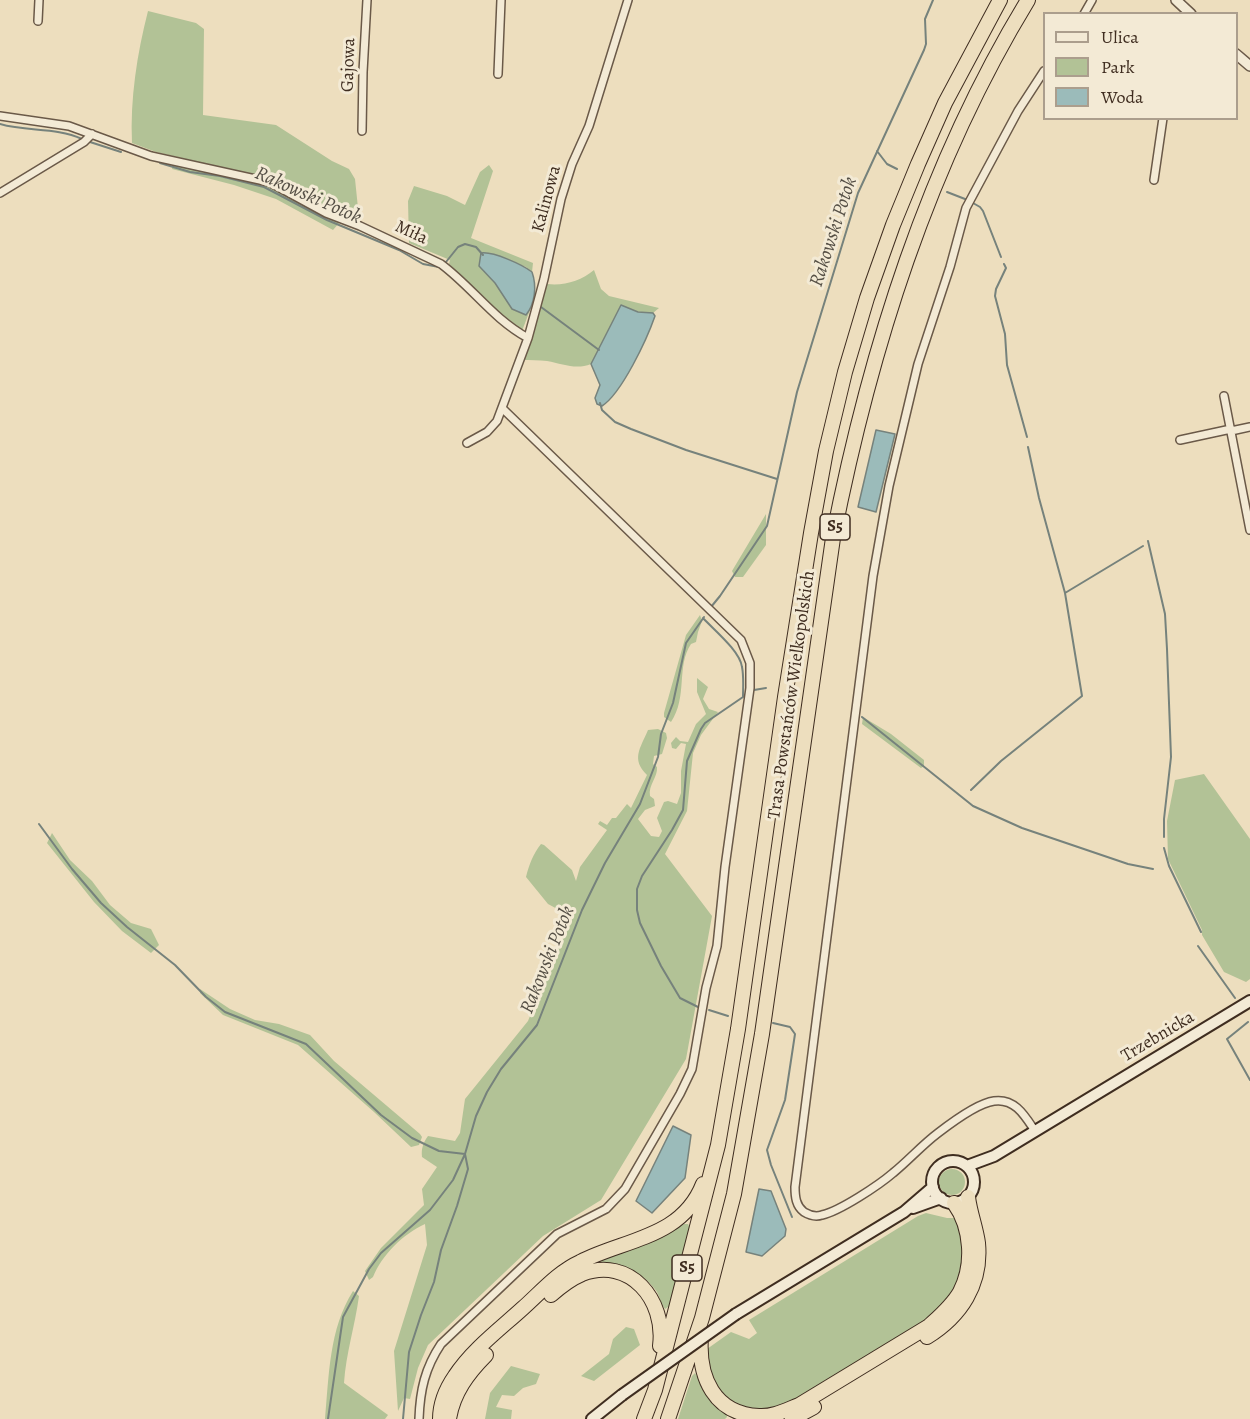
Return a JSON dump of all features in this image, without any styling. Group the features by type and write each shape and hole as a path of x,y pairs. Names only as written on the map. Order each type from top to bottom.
{"highway":[{"name":"Trasa Powstańców Wielkopolskich","path":"644,1419 655,1390 718,1145 738,1029 809,545 826,451 845,372 871,287 914,174 945,103 1000,0"},
{"name":"Trasa Powstańców Wielkopolskich","path":"668,1419 702,1318 734,1194 762,1034 832,538 849,456 878,348 917,232 966,115 1028,0"},
{"path":"440,1419 444,1399 456,1374 484,1343 565,1271 591,1257 670,1226 681,1216 693,1203 701,1189 718,1145"},
{"path":"792,1419 935,1333 949,1322 963,1305 972,1289 978,1265 978,1242 968,1197"},
{"path":"702,1318 699,1356 702,1370 713,1393 730,1408 760,1416 776,1414 799,1405 929,1326 946,1311 960,1292 968,1272 970,1251 961,1214 948,1201"},
{"path":"449,1419 457,1391 477,1364 555,1291 582,1274 597,1271 612,1271 628,1276 641,1285 657,1308 661,1323 661,1338 655,1390"}],"main road":[{"name":"Trzebnicka","path":"994,1156 1250,1001"},
{"path":"967,1166 994,1156"},
{"path":"974,1179 994,1156"},
{"path":"592,1419 736,1314 904,1212 933,1187 934,1175 941,1164 954,1161 967,1166 974,1179 974,1186 968,1197 904,1212"},
{"path":"933,1187 948,1201"}],"street":[{"path":"38,21 39,0"},
{"name":"Gajowa","path":"362,132 367,0"},
{"path":"498,74 501,0"},
{"name":"Kalinowa","path":"467,443 494,427 528,338 561,199 572,164 589,126 628,0"},
{"path":"1176,0 1187,12"},
{"path":"1238,56 1250,66"},
{"path":"1035,1131 1023,1113 1013,1104 1000,1101 989,1102 938,1132 890,1176 836,1210 821,1216 811,1215 802,1210 796,1201 795,1187 873,576 890,486 918,364 950,267 966,208 1018,111 1043,73"},
{"name":"Miła","path":"0,116 51,122 92,134 151,156 269,182 326,213 360,226 441,264 452,272 492,313 511,329 528,338"},
{"path":"1154,180 1164,120"},
{"path":"0,193 84,142 92,134"},
{"path":"1224,396 1250,530"},
{"path":"419,1419 423,1376 431,1358 441,1344 557,1234 596,1216 614,1202 625,1189 688,1079 695,1056 706,988 717,946 725,867 750,681 750,663 741,640 502,408"},
{"path":"1180,440 1250,428"}],"green space":[{"path":"148,11 196,23 204,29 203,115 276,125 332,161 349,169 355,179 358,208 355,219 335,213 301,194 255,175 156,152 132,143 135,77"},
{"path":"173,164 271,186 340,222 333,230 276,199 234,185 172,169"},
{"path":"489,165 493,171 471,238 533,263 532,272 526,267 490,253 479,266 525,315 530,310 522,331 497,312 449,264 450,260 409,243 408,201 414,186 447,196 465,205 480,172"},
{"path":"594,270 601,289 609,296 659,308 653,313 638,312 621,305 591,364 575,366 547,361 522,360 547,284 572,282"},
{"path":"766,514 766,545 743,577 735,577 732,571"},
{"path":"700,615 702,621 696,642 691,644 684,662 679,702 671,722 664,717 664,713 686,635"},
{"path":"697,678 708,687 703,699 709,709 718,712 701,735 693,753 687,811 665,854 712,916 686,1059 601,1200 543,1236 428,1345 418,1368 410,1399 404,1398 398,1411 394,1351 427,1245 425,1224 409,1233 394,1246 369,1280 365,1271 381,1248 424,1205 422,1189 437,1167 422,1157 426,1139 428,1136 455,1141 460,1133 465,1099 528,1021 563,932 568,910 563,912 548,904 526,877 532,860 541,844 544,845 572,870 576,881 580,867 607,830 598,824 600,821 607,825 627,804 631,808 647,775 639,764 640,748 648,730 658,729 666,733 667,738 662,754 654,756 653,764 657,767 657,771 650,788 650,796 654,799 655,806 645,810 638,819 651,836 659,837 662,831 657,818 664,802 677,804 681,793 681,771 686,744 681,743 676,749 672,748 671,743 676,737 680,741 688,742 696,724 706,714 697,692"},
{"path":"863,717 891,734 924,760 924,766 921,768 862,724"},
{"path":"1204,774 1250,839 1250,979 1246,982 1224,972 1202,935 1202,930 1168,859 1167,821 1175,780"},
{"path":"52,833 70,860 92,881 110,905 131,923 151,929 159,945 151,953 122,931 94,902 47,843"},
{"path":"200,989 230,1009 255,1020 279,1024 310,1035 334,1061 420,1134 422,1137 419,1145 411,1147 298,1045 223,1015 200,993"},
{"path":"952,1169 961,1173 965,1182 961,1191 952,1195 943,1191 939,1182 943,1173"},
{"path":"926,1213 956,1218 961,1235 963,1263 960,1276 948,1299 925,1322 789,1404 770,1410 752,1410 735,1403 720,1392 711,1378 707,1349 731,1332 749,1339 757,1333 749,1320"},
{"path":"688,1224 690,1228 671,1305 665,1309 657,1292 640,1275 603,1263 599,1259 656,1240"},
{"path":"353,1291 359,1296 344,1383 388,1415 385,1419 325,1419 331,1353 339,1321"},
{"path":"626,1327 634,1329 640,1345 594,1381 581,1376 609,1354 613,1339"},
{"path":"511,1366 540,1374 536,1384 523,1388 514,1396 502,1395 496,1407 512,1410 511,1419 485,1419 490,1393"},
{"path":"695,1373 726,1413 725,1419 678,1419"}],"water":[{"path":"481,253 500,256 532,272 534,295 526,315 512,309 495,283 479,266"},
{"path":"621,305 638,312 653,313 655,316 640,351 618,390 602,406 597,404 595,398 600,385 591,364"},
{"path":"876,430 895,434 876,512 858,507"},
{"path":"673,1126 691,1135 685,1178 652,1213 636,1201"},
{"path":"759,1189 771,1191 786,1229 785,1236 762,1256 746,1252"}],"waterway":[{"name":"Rakowski Potok","path":"711,607 767,526 797,392 858,193 924,50 926,44 925,19 933,0"},
{"name":"Rakowski Potok","path":"0,124 52,131 82,139"},
{"name":"Rakowski Potok","path":"90,142 121,152"},
{"path":"877,151 887,164 897,169"},
{"name":"Rakowski Potok","path":"160,163 190,172 220,176 264,187 327,220 399,250 423,264 439,267"},
{"path":"947,192 965,199"},
{"path":"973,203 983,211 1001,257"},
{"name":"Rakowski Potok","path":"446,262 458,247 465,244 476,247 483,255"},
{"path":"1004,264 1006,268 995,296 1005,334 1007,365 1027,437"},
{"name":"Rakowski Potok","path":"541,307 599,350"},
{"name":"Rakowski Potok","path":"600,403 602,410 615,422 631,429 686,450 777,479"},
{"path":"971,790 1001,761 1082,696 1065,593 1039,498 1028,447"},
{"path":"1148,541 1165,614 1167,649 1171,757 1164,837"},
{"path":"1065,593 1143,546"},
{"name":"Rakowski Potok","path":"328,1419 343,1317 369,1269 381,1253 430,1210 453,1180 465,1154 476,1116 487,1092 501,1069 537,1025 582,910 605,863 640,804 658,757 661,734 673,703 686,643 704,617"},
{"path":"698,1007 680,998 661,966 640,923 637,910 637,889 642,876 683,810 687,761 701,729 705,723 743,697 743,674 737,654 703,618"},
{"path":"754,690 766,688"},
{"path":"862,717 973,806 1022,828 1128,864 1153,869"},
{"path":"39,824 72,869 101,903 175,965 206,997 225,1012 306,1044 381,1115 412,1138 439,1151 465,1154 468,1169 441,1250 434,1282 409,1352 403,1419"},
{"path":"1164,848 1169,866 1201,932"},
{"path":"1198,946 1235,998"},
{"path":"709,1010 728,1016"},
{"path":"1248,1022 1227,1039 1250,1080"},
{"path":"773,1023 790,1027 795,1034 785,1100 767,1150 792,1217"}]}
